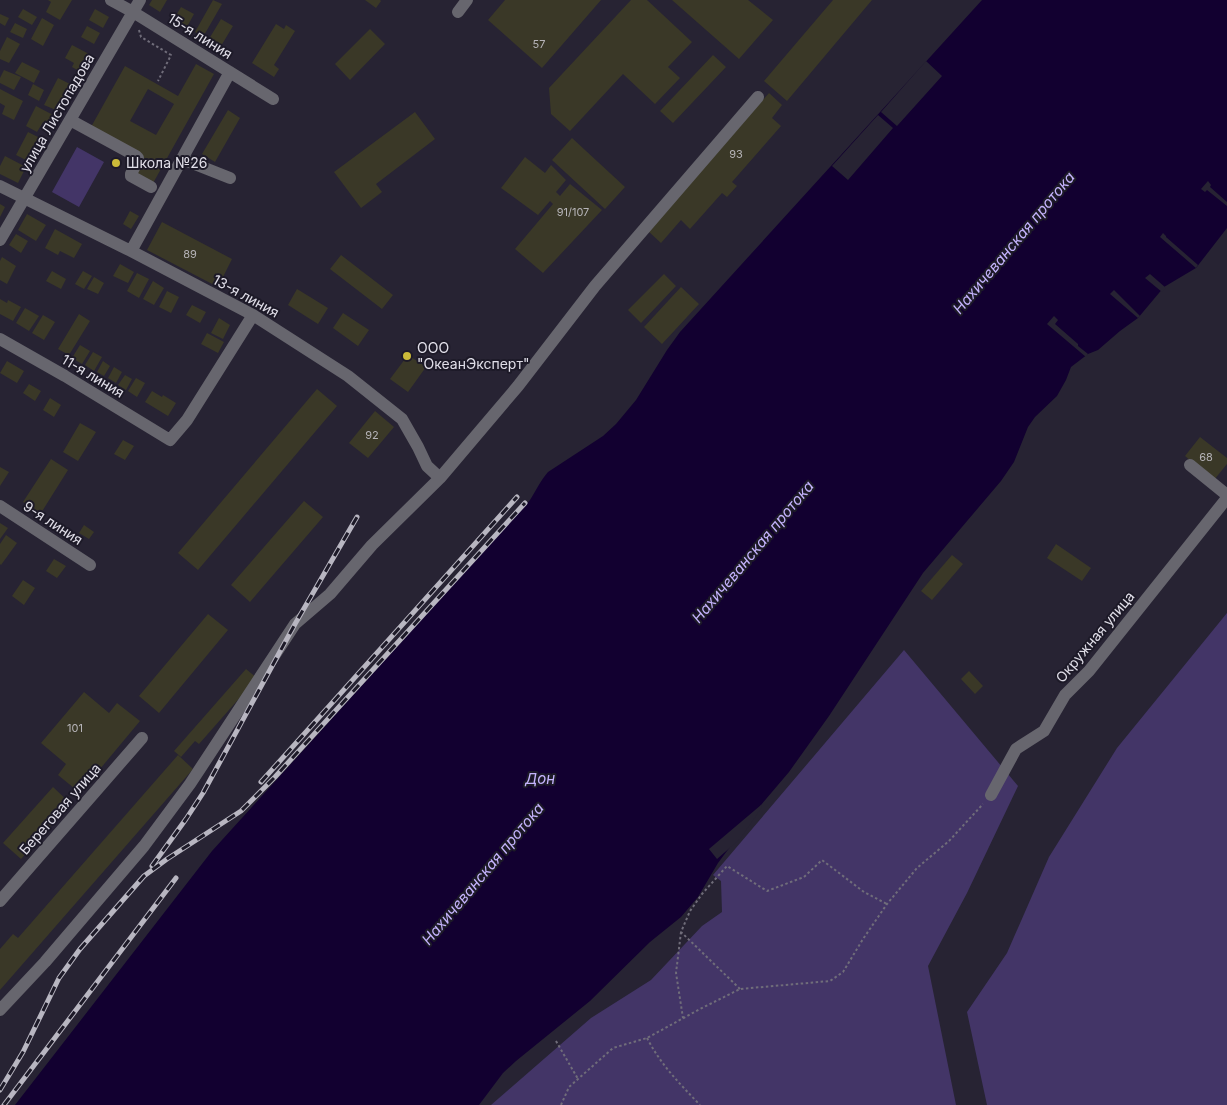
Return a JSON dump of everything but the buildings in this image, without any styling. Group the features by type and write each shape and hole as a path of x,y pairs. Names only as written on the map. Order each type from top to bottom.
{"street":[{"name":"15-я линия","path":"111,0 273,99"},
{"name":"улица Листопадова","path":"0,240 140,0"},
{"path":"458,12 467,0"},
{"path":"131,250 230,72"},
{"path":"0,1010 45,962 144,846 190,784 295,624 330,594 372,545 440,478 518,386 595,286 758,97"},
{"path":"70,120 136,156 138,160 131,176 151,188"},
{"path":"182,159 230,178"},
{"name":"13-я линия","path":"0,186 131,250 253,315 348,376 402,419 427,466 440,478"},
{"name":"11-я линия","path":"0,339 170,440 187,420 253,315"},
{"path":"1190,465 1227,496"},
{"name":"Окружная улица","path":"991,795 1016,749 1044,731 1065,695 1089,671 1227,496"},
{"name":"9-я линия","path":"0,506 90,565"},
{"name":"Береговая улица","path":"0,901 142,738"}],"path":[{"path":"139,30 141,37 171,55 158,81"},
{"path":"560,1105 569,1087 613,1048 647,1038 740,989 830,981 843,972 887,904 917,868 948,841 991,795"},
{"path":"683,1018 676,973 680,932 690,911 702,894 727,866 767,891 804,877 822,860 864,892 887,904"},
{"path":"680,932 740,989"},
{"path":"647,1038 665,1067 700,1105"},
{"path":"556,1041 578,1079"}],"shaded area":[{"path":"77,147 104,162 79,207 52,192"},
{"path":"1227,613 1227,1105 987,1105 967,1012 1007,953 1049,857 1117,748"},
{"path":"904,650 1018,786 967,893 928,966 956,1105 491,1105 591,1018 651,980 702,926 722,912 721,881 713,875"}],"water":[{"name":"Дон","path":"982,0 1227,0 1227,228 1196,268 1164,287 1138,318 1098,350 1088,354 1071,367 1057,396 1035,417 1028,427 1014,462 1001,481 923,573 829,716 789,772 761,805 718,863 698,897 681,917 650,942 590,1001 503,1073 479,1105 15,1105 212,851 530,500 548,472 603,436 616,424 636,400 680,332"}],"pier":[{"path":"926,61 942,76 897,126 881,112"},
{"path":"878,115 893,128 848,180 832,166"},
{"path":"1208,181 1211,185 1210,187 1227,202 1227,206 1207,190 1205,192 1201,189"},
{"path":"1163,233 1198,265 1196,268 1160,237"},
{"path":"1150,274 1166,288 1162,292 1145,278"},
{"path":"1114,290 1140,316 1138,318 1110,294"},
{"path":"1054,316 1058,320 1055,324 1088,354 1086,357 1047,324"},
{"path":"761,805 762,807 740,839 717,859 709,849"}],"railway":[{"path":"261,782 517,497"},
{"path":"0,1090 23,1052 59,978 80,949 144,876 241,811 275,777 525,503"},
{"path":"152,866 203,793 295,624 357,517"},
{"path":"4,1105 176,878"}],"place":[{"name":"Школа №26","path":"116,163"},
{"name":"ООО \"ОкеанЭксперт\"","path":"407,356"}],"water label":[{"name":"Нахичеванская протока","path":"1014,243"},
{"name":"Нахичеванская протока","path":"753,552"},
{"name":"Нахичеванская протока","path":"483,874"}]}
